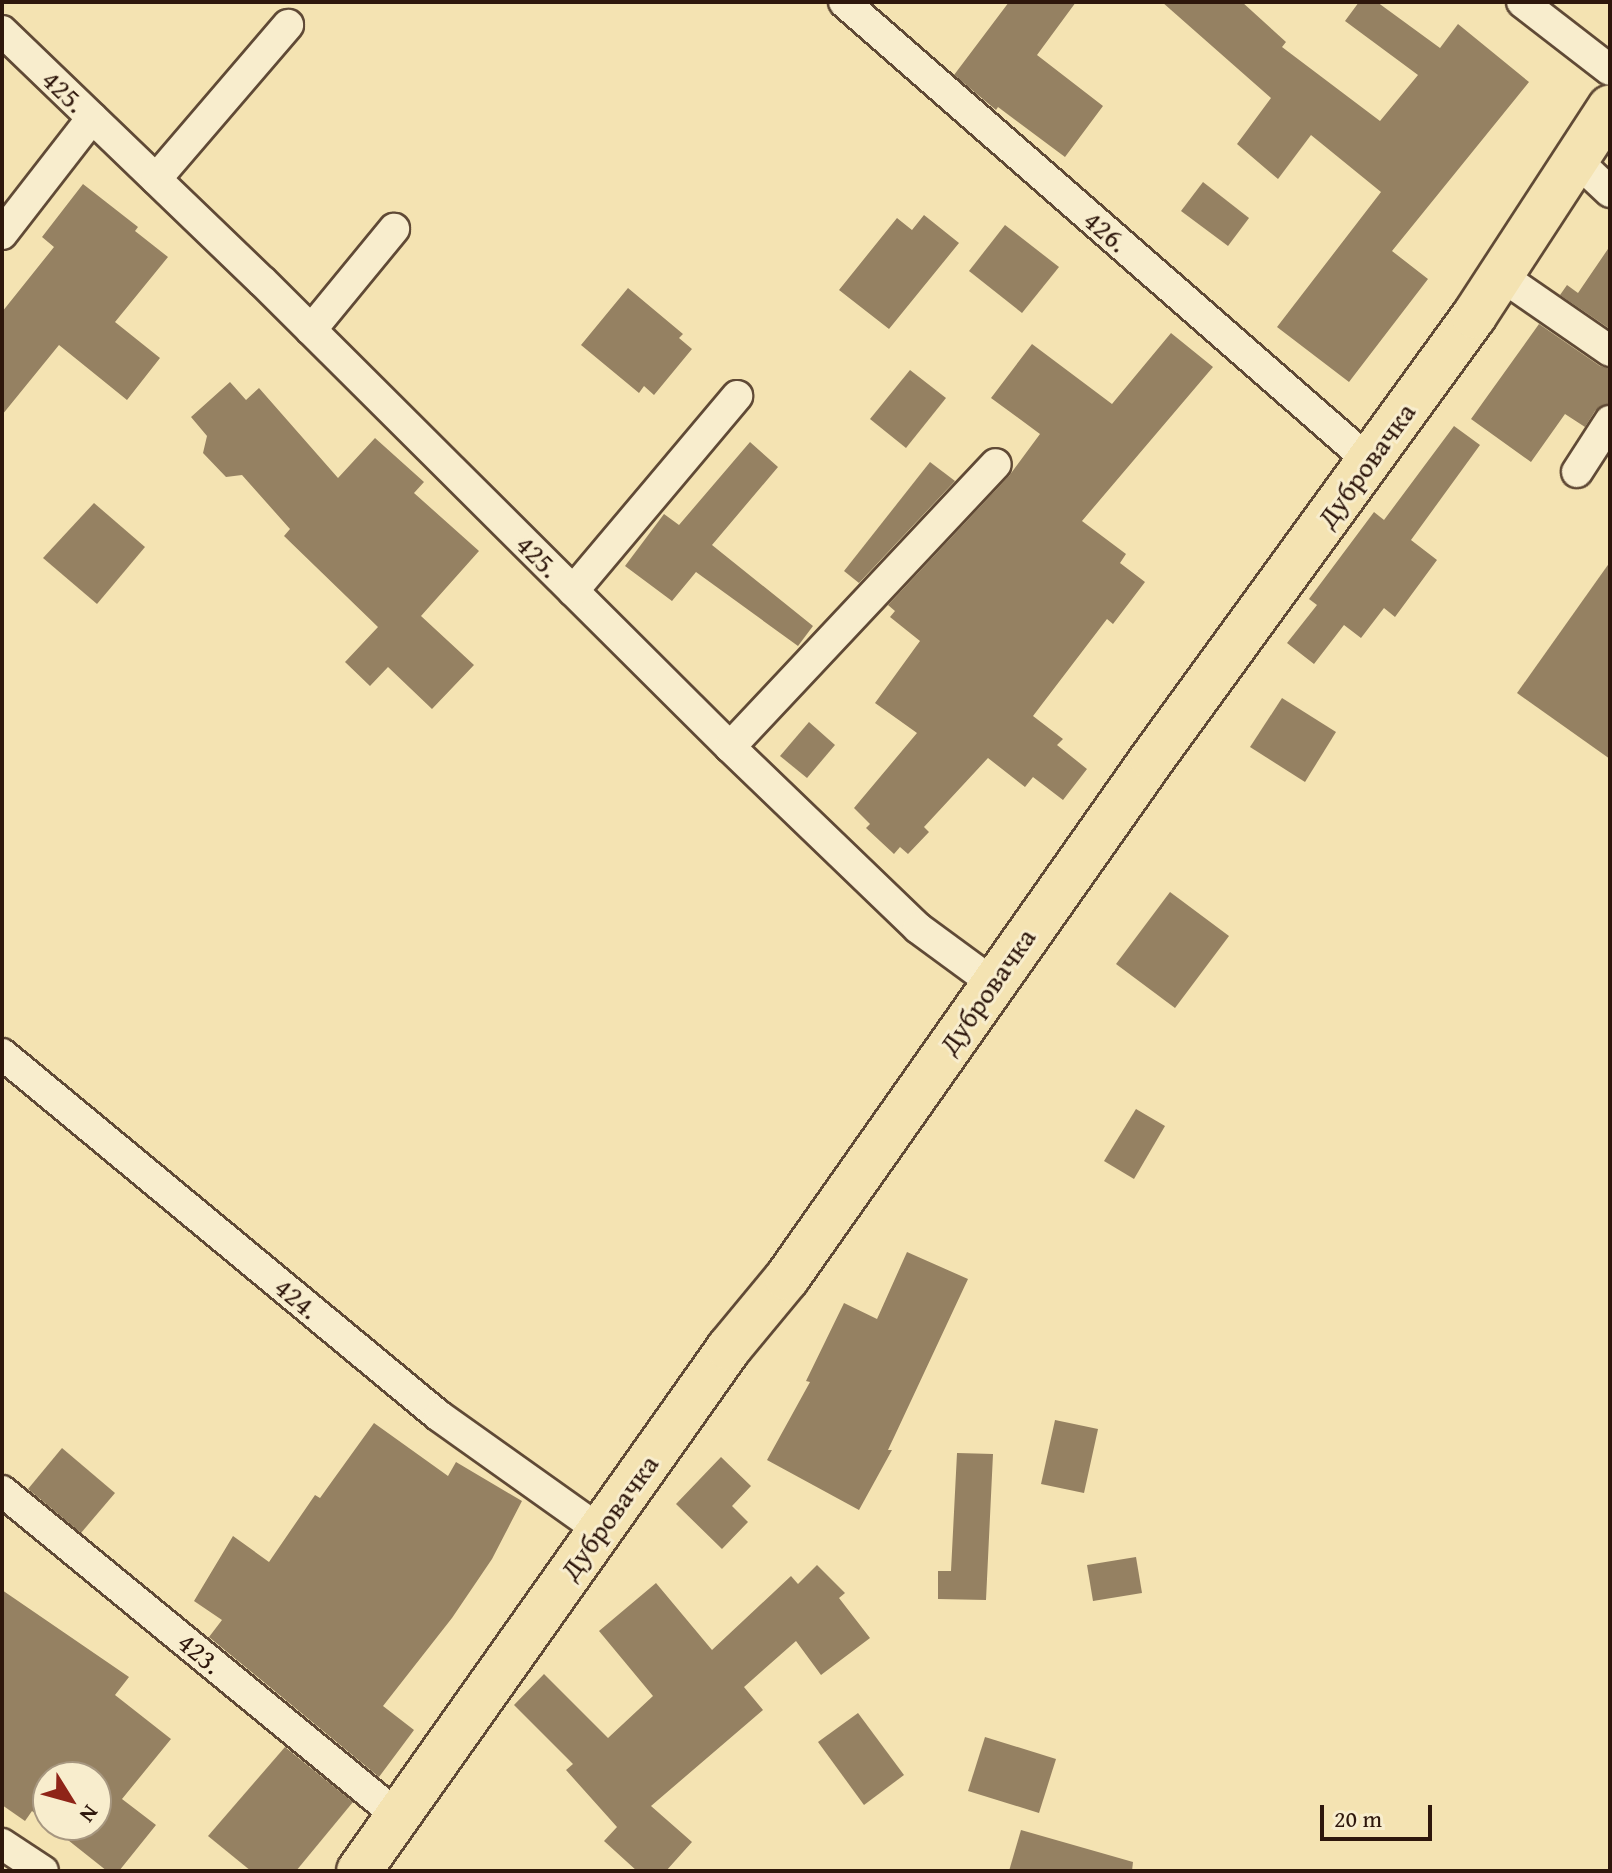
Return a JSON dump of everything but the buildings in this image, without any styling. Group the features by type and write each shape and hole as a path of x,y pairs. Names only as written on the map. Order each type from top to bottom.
{"main road":[{"name":"Дубровачка","path":"359,1871 729,1348 787,1278 993,983 1369,461 1500,275 1610,107"}],"street":[{"name":"426.","path":"844,2 1369,461"},
{"path":"1522,2 1610,70"},
{"path":"156,179 288,25"},
{"name":"425.","path":"2,31 311,330 730,747 918,928 993,983"},
{"name":"425.","path":"2,234 92,118"},
{"path":"1575,159 1610,192"},
{"path":"311,330 394,229"},
{"path":"1500,275 1610,351"},
{"path":"573,591 737,396"},
{"path":"1577,472 1610,421"},
{"path":"730,747 996,464"},
{"name":"424.","path":"2,1054 439,1416 601,1531"},
{"name":"423.","path":"2,1491 398,1816"},
{"path":"2,1844 43,1871"}]}
